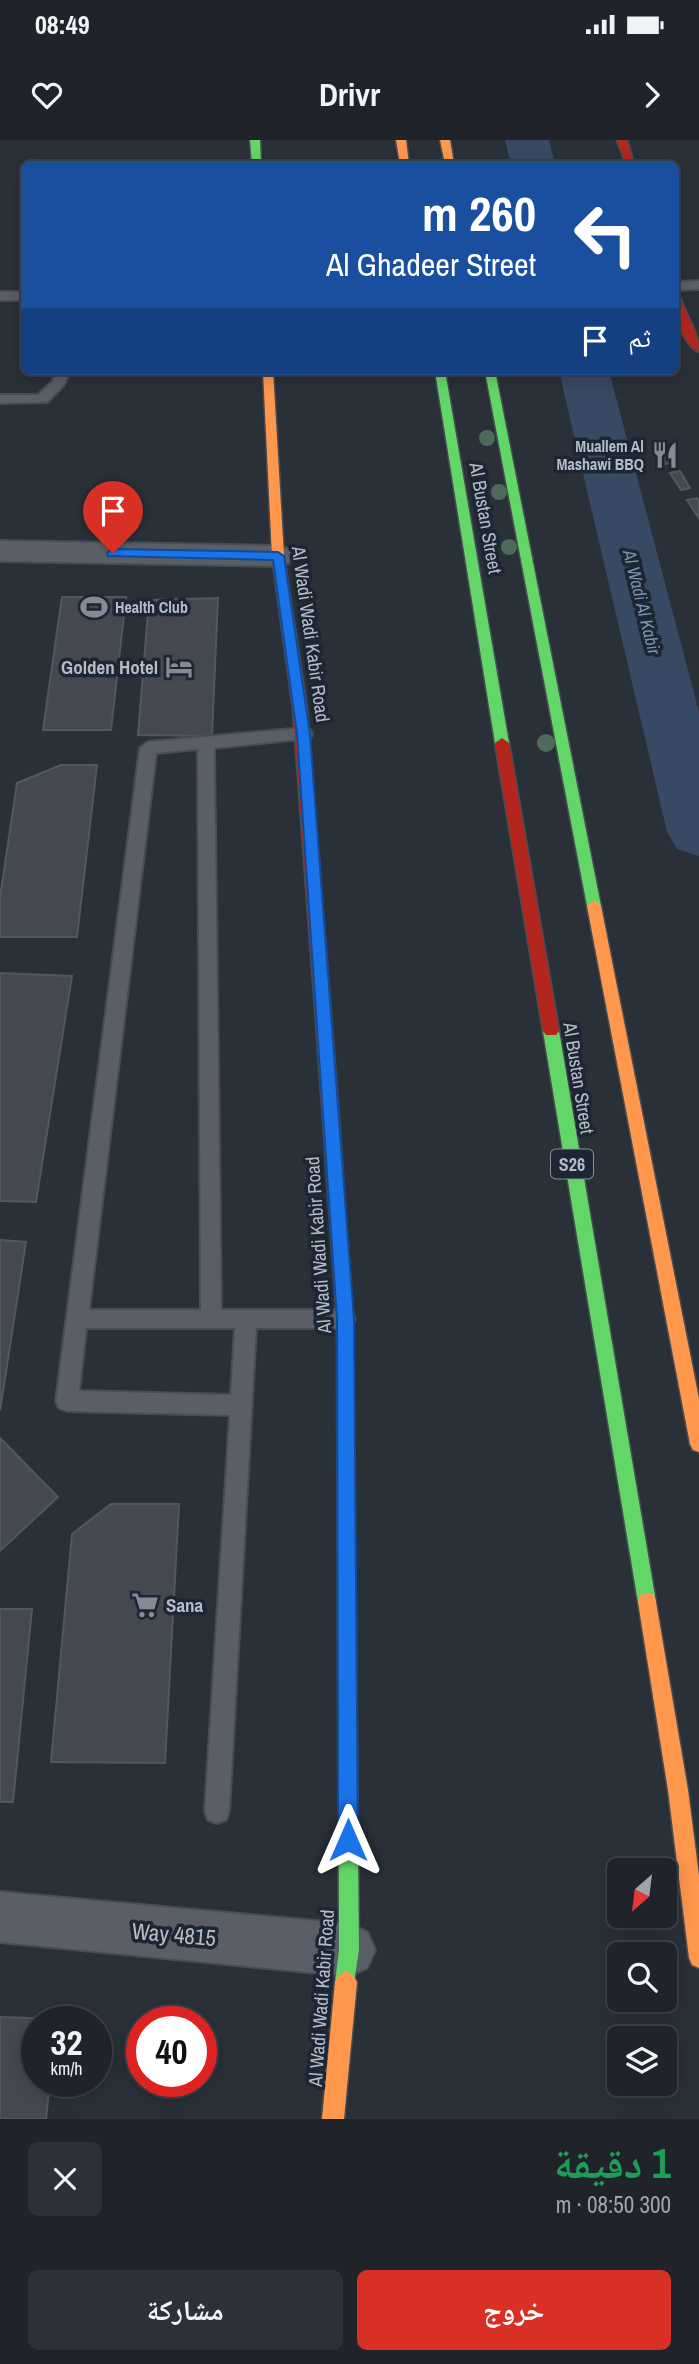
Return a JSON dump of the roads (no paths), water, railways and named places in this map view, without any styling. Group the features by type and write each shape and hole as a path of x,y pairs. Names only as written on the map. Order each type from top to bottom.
{"main road":[{"path":"255,140 257,161"},
{"path":"401,140 404,161"},
{"path":"445,140 449,161"},
{"path":"622,140 629,161"},
{"path":"679,310 699,349"},
{"name":"Al Wadi Wadi Kabir Road","path":"268,375 278,556 304,734 345,1319 349,1950 333,2119"},
{"name":"Al Bustan Street","path":"441,375 678,1790 699,1958"},
{"name":"Al Bustan Street","path":"492,375 699,1444"}],"street":[{"path":"1,556 278,556"},
{"name":"Way 4815","path":"0,1917 349,1950"}],"lane":[{"path":"679,286 699,285"},
{"path":"0,296 21,296"},
{"path":"0,399 42,399 59,382 62,375"},
{"path":"240,1405 67,1401 148,748 304,734"},
{"path":"205,743 211,1319"},
{"path":"76,1319 345,1319"},
{"path":"217,1811 246,1319"}],"waterway":[{"name":"Al Wadi Al Kabir","path":"527,140 532,161"},
{"name":"Al Wadi Al Kabir","path":"585,375 699,832"}],"place":[{"name":"Muallem Al Mashawi BBQ","path":"665,455"},
{"name":"Health Club","path":"94,607"},
{"name":"Golden Hotel","path":"179,667"},
{"name":"Sana","path":"145,1605"}]}
